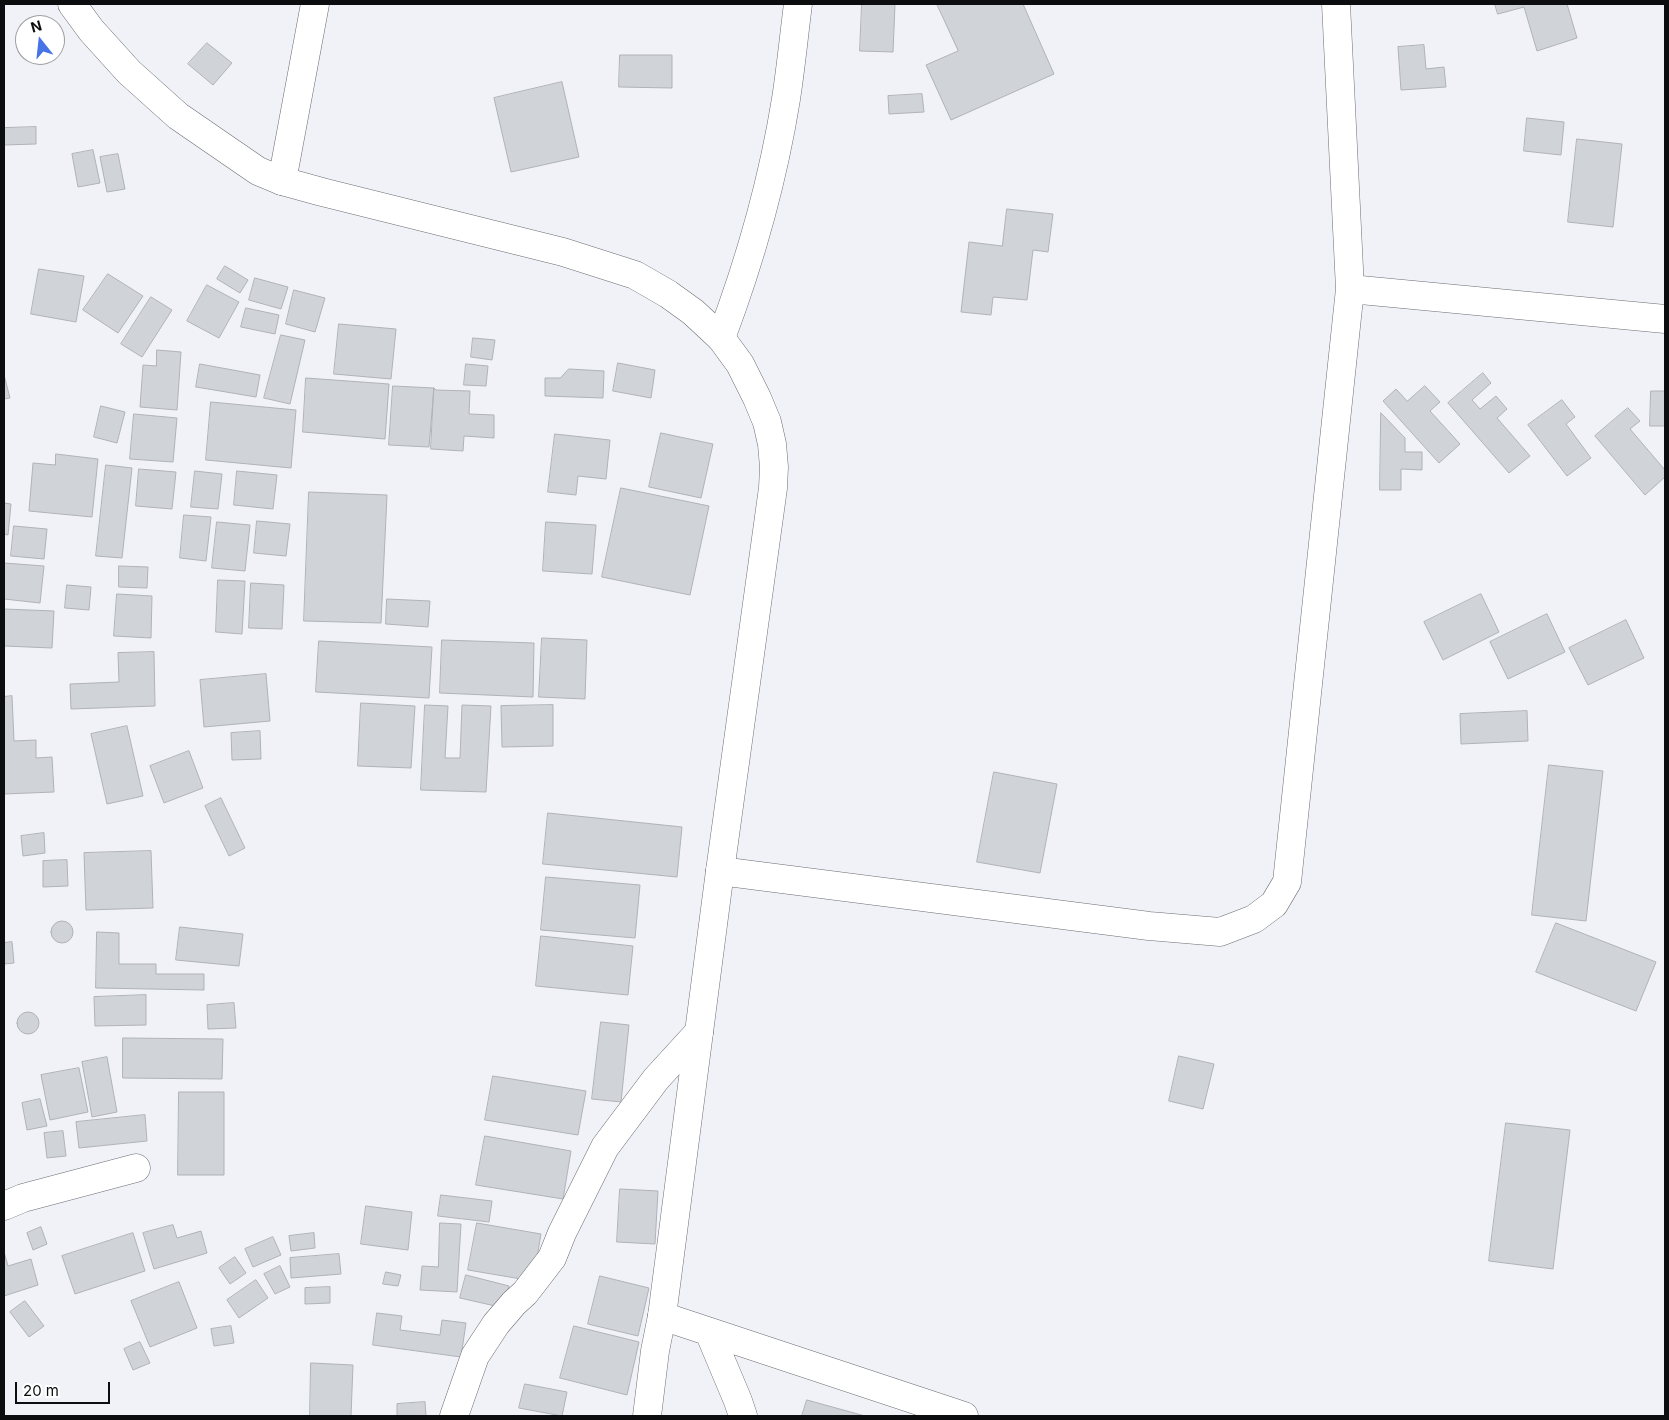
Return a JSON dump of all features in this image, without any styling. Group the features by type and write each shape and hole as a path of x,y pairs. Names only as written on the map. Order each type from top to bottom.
{"street":[{"path":"72,4 91,30 129,72 178,116 258,171 282,181 341,197 563,252 635,275 668,294 693,312 721,338 740,364 767,422 772,444 773,488 647,1416"},
{"path":"282,181 315,4"},
{"path":"721,338 742,283 767,191 786,99 798,4"},
{"path":"720,871 1149,926 1220,932 1254,919 1274,904 1287,882 1350,289 1336,4"},
{"path":"1350,289 1665,319"},
{"path":"454,1416 475,1356 496,1324 525,1293 552,1258 562,1233 605,1147 656,1079 699,1032"},
{"path":"4,1206 23,1198 136,1168"},
{"path":"662,1316 964,1416"},
{"path":"709,1332 738,1401 742,1416"}],"building":[{"path":"862,4 895,4 893,52 860,51"},
{"path":"937,4 1023,4 1054,74 951,120 926,65 958,51"},
{"path":"1495,4 1567,4 1577,38 1537,51 1524,7 1498,14"},
{"path":"207,43 232,63 213,85 188,64"},
{"path":"1424,45 1426,69 1444,67 1446,87 1401,90 1398,47"},
{"path":"620,55 672,55 672,88 619,87"},
{"path":"562,82 579,157 511,172 494,98"},
{"path":"922,94 924,112 889,114 888,96"},
{"path":"1527,118 1564,122 1561,155 1524,151"},
{"path":"36,127 36,144 4,145 4,128"},
{"path":"1577,139 1622,144 1613,227 1568,222"},
{"path":"93,150 100,183 78,187 72,154"},
{"path":"118,154 125,189 107,192 100,157"},
{"path":"1007,209 1053,214 1048,252 1033,250 1027,300 993,297 991,315 961,312 969,242 1002,246"},
{"path":"225,266 248,280 240,293 217,279"},
{"path":"39,269 84,276 76,322 31,314"},
{"path":"108,274 143,296 118,333 83,310"},
{"path":"255,278 288,287 281,309 249,300"},
{"path":"207,285 239,302 219,338 187,321"},
{"path":"294,290 325,298 315,332 286,324"},
{"path":"151,297 172,310 142,357 121,344"},
{"path":"246,308 279,315 275,334 241,327"},
{"path":"339,324 396,329 391,379 334,374"},
{"path":"281,335 305,340 290,404 264,398"},
{"path":"473,338 495,340 492,360 471,357"},
{"path":"157,350 181,352 177,410 140,407 143,365 156,366"},
{"path":"618,363 655,370 651,398 613,391"},
{"path":"200,364 260,375 256,397 196,387"},
{"path":"466,364 488,366 486,386 464,385"},
{"path":"569,369 604,371 603,398 545,396 545,378 560,378"},
{"path":"1483,373 1491,383 1472,400 1480,409 1496,396 1507,409 1497,418 1530,456 1509,473 1448,403"},
{"path":"4,375 10,398 4,399"},
{"path":"306,378 389,384 385,439 303,432"},
{"path":"393,386 434,388 429,447 389,445"},
{"path":"1425,386 1440,402 1430,411 1460,444 1439,463 1383,401 1396,389 1407,401"},
{"path":"434,388 436,390 470,391 469,414 494,415 494,438 464,436 463,451 431,449"},
{"path":"1651,391 1665,391 1665,426 1650,426"},
{"path":"1562,400 1575,417 1566,424 1591,458 1567,476 1528,425"},
{"path":"211,402 296,410 291,468 206,460"},
{"path":"101,406 125,412 117,443 94,437"},
{"path":"1628,408 1640,421 1630,429 1665,470 1665,477 1645,495 1595,436"},
{"path":"1381,413 1405,438 1405,452 1422,452 1422,470 1401,469 1401,490 1380,490"},
{"path":"134,414 177,418 173,462 130,459"},
{"path":"661,433 713,444 701,498 649,487"},
{"path":"555,434 610,440 606,479 578,476 576,495 548,492"},
{"path":"56,454 98,459 92,517 29,511 33,463 55,465"},
{"path":"106,465 132,468 122,558 96,556"},
{"path":"139,469 176,472 172,509 136,506"},
{"path":"195,471 222,474 218,509 191,507"},
{"path":"237,471 277,475 273,509 234,505"},
{"path":"621,488 709,506 690,595 602,577"},
{"path":"309,492 387,495 381,623 304,621"},
{"path":"4,503 11,504 8,535 4,534"},
{"path":"184,515 211,517 206,561 180,558"},
{"path":"257,521 290,524 286,556 254,553"},
{"path":"217,522 250,525 245,571 212,568"},
{"path":"546,522 596,525 592,574 543,571"},
{"path":"14,526 47,529 44,559 11,556"},
{"path":"4,563 44,566 40,603 4,599"},
{"path":"119,566 148,567 147,588 119,587"},
{"path":"218,580 245,581 242,634 216,632"},
{"path":"251,583 284,585 282,629 249,628"},
{"path":"67,585 91,587 89,610 65,608"},
{"path":"117,594 152,596 151,638 114,636"},
{"path":"1481,594 1499,632 1443,660 1424,622"},
{"path":"387,599 430,601 428,627 386,624"},
{"path":"4,609 54,611 52,648 4,646"},
{"path":"1547,614 1565,652 1508,679 1490,642"},
{"path":"1626,620 1644,658 1588,685 1569,648"},
{"path":"542,638 587,640 585,699 539,697"},
{"path":"442,640 534,643 533,697 440,693"},
{"path":"319,641 432,647 429,698 316,692"},
{"path":"154,652 155,706 71,709 70,684 119,682 118,653"},
{"path":"266,674 270,721 204,727 200,680"},
{"path":"12,696 14,741 36,740 36,758 52,757 54,792 4,794 4,697"},
{"path":"361,703 415,706 411,768 358,766"},
{"path":"425,705 448,706 445,758 460,758 462,705 491,706 486,792 421,790"},
{"path":"553,705 553,746 502,747 501,706"},
{"path":"1527,711 1528,741 1461,744 1460,714"},
{"path":"127,726 143,796 107,804 91,734"},
{"path":"260,731 261,759 232,760 231,733"},
{"path":"189,751 203,788 164,803 150,766"},
{"path":"1549,765 1603,771 1586,921 1532,915"},
{"path":"994,772 1057,784 1040,873 977,862"},
{"path":"221,798 245,848 229,856 205,806"},
{"path":"548,813 682,827 677,877 543,864"},
{"path":"44,833 45,853 23,856 21,836"},
{"path":"151,851 153,908 86,910 84,853"},
{"path":"67,860 68,886 43,887 43,861"},
{"path":"546,877 640,885 635,938 541,930"},
{"path":"62,921 70,924 73,932 70,940 62,943 54,940 51,932 54,924"},
{"path":"1556,923 1656,962 1636,1011 1536,972"},
{"path":"180,927 243,934 239,966 176,960"},
{"path":"97,932 119,933 119,964 156,964 156,974 204,974 204,990 96,988"},
{"path":"541,936 633,946 628,995 536,986"},
{"path":"12,942 14,963 4,964 4,943"},
{"path":"146,995 146,1025 95,1026 94,997"},
{"path":"234,1003 236,1028 208,1029 207,1005"},
{"path":"28,1012 36,1015 39,1023 36,1031 28,1034 20,1031 17,1023 20,1015"},
{"path":"601,1022 629,1025 621,1102 592,1099"},
{"path":"123,1038 223,1039 222,1079 123,1078"},
{"path":"1179,1056 1214,1064 1203,1109 1169,1101"},
{"path":"107,1057 117,1112 92,1117 82,1062"},
{"path":"79,1068 88,1112 50,1120 41,1075"},
{"path":"493,1076 586,1091 578,1135 485,1120"},
{"path":"179,1092 224,1092 224,1175 178,1175"},
{"path":"40,1099 47,1126 27,1130 22,1103"},
{"path":"145,1115 147,1141 79,1148 76,1122"},
{"path":"1506,1123 1570,1130 1553,1269 1489,1261"},
{"path":"63,1131 66,1156 47,1158 44,1133"},
{"path":"485,1136 571,1151 563,1199 476,1185"},
{"path":"620,1189 658,1191 655,1244 617,1242"},
{"path":"441,1195 492,1201 489,1222 438,1216"},
{"path":"366,1206 412,1212 408,1250 361,1244"},
{"path":"440,1223 461,1224 457,1292 420,1290 422,1266 438,1267"},
{"path":"477,1223 541,1234 533,1281 468,1270"},
{"path":"173,1225 177,1238 201,1231 207,1253 154,1269 143,1233"},
{"path":"41,1227 47,1244 33,1250 27,1233"},
{"path":"133,1233 145,1271 75,1294 62,1256"},
{"path":"314,1233 315,1248 291,1251 289,1236"},
{"path":"273,1237 281,1255 253,1267 245,1249"},
{"path":"4,1252 8,1266 31,1259 38,1285 4,1296"},
{"path":"339,1254 341,1274 291,1278 290,1258"},
{"path":"235,1257 246,1273 230,1284 219,1268"},
{"path":"280,1266 290,1287 275,1294 264,1274"},
{"path":"386,1272 401,1275 398,1286 383,1284"},
{"path":"466,1275 509,1286 504,1308 460,1298"},
{"path":"600,1276 649,1288 638,1336 588,1324"},
{"path":"256,1280 268,1298 239,1318 227,1300"},
{"path":"179,1282 197,1328 150,1347 131,1301"},
{"path":"330,1287 330,1303 305,1304 305,1288"},
{"path":"25,1301 44,1326 29,1337 10,1312"},
{"path":"377,1313 402,1316 400,1330 440,1335 442,1320 466,1323 461,1357 373,1345"},
{"path":"231,1326 234,1343 214,1346 211,1329"},
{"path":"574,1326 639,1342 627,1395 560,1378"},
{"path":"140,1342 150,1363 133,1370 124,1349"},
{"path":"311,1363 353,1365 351,1416 310,1416"},
{"path":"525,1384 567,1392 562,1416 519,1408"},
{"path":"807,1400 865,1416 802,1416"},
{"path":"425,1402 426,1416 397,1416 397,1404"}]}
